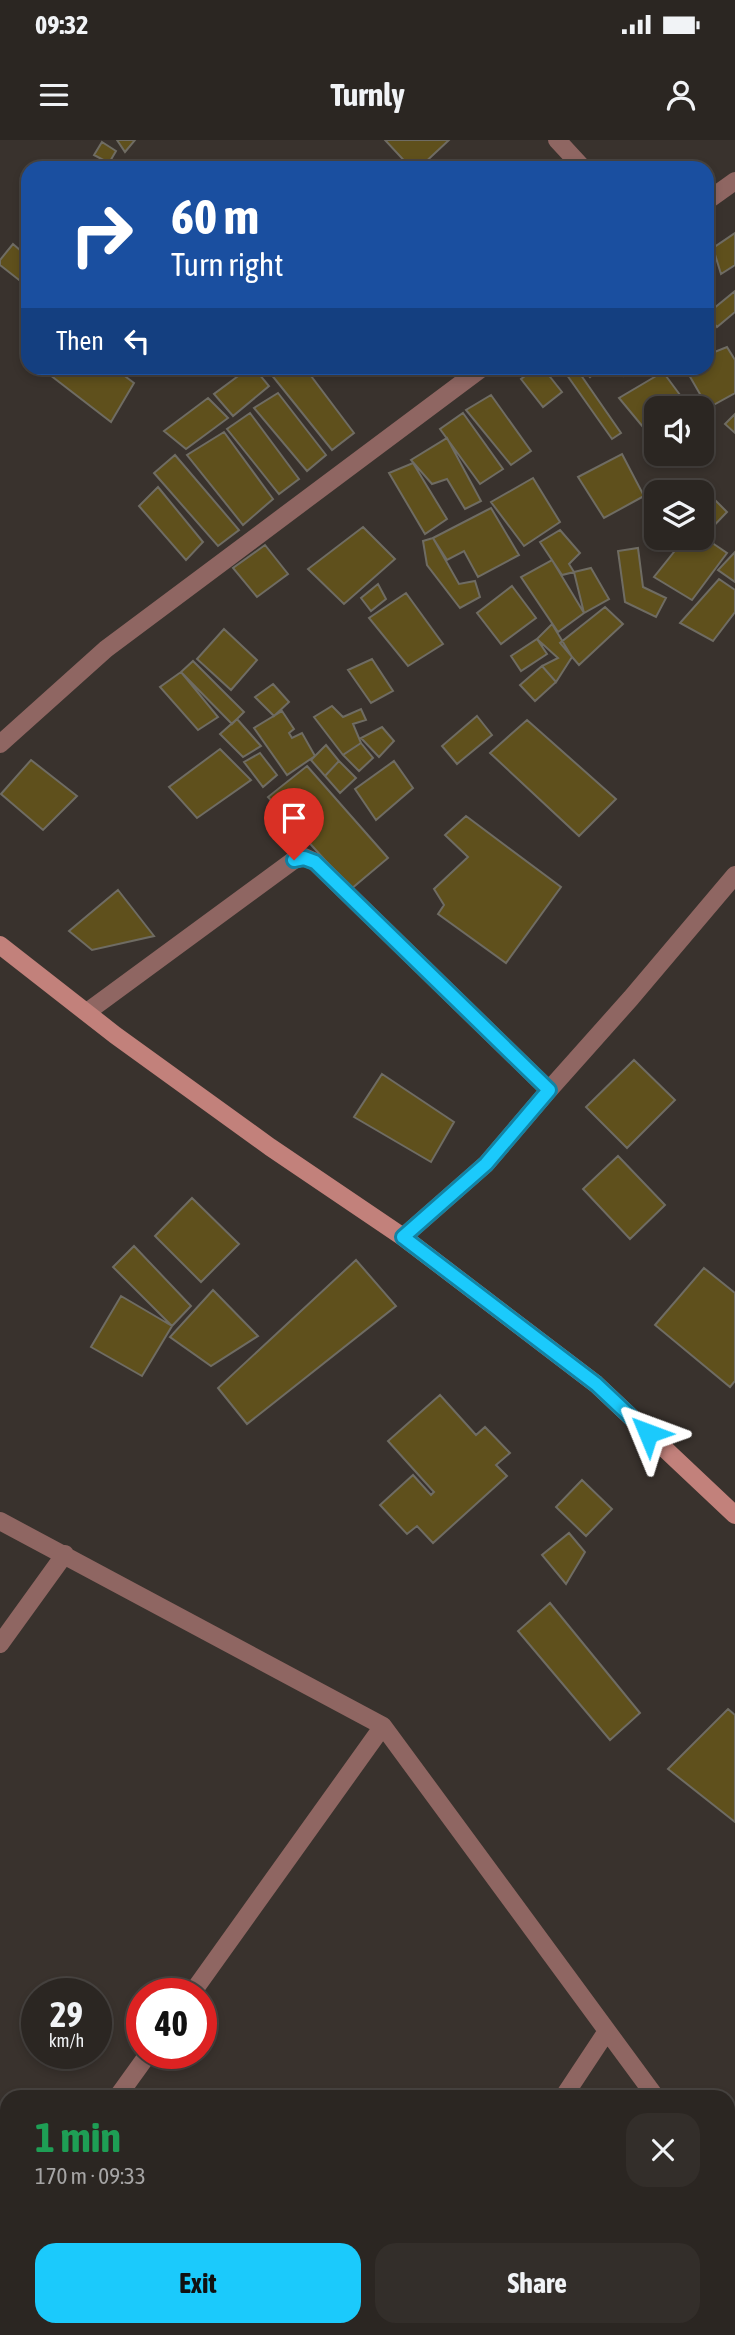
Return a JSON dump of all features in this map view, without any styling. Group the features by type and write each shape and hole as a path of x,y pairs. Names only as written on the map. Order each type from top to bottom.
{"street":[{"path":"557,140 576,161"},
{"path":"714,196 735,181"},
{"path":"0,744 106,649 473,375"},
{"path":"87,1012 294,860 304,858 315,862 549,1090"},
{"path":"403,1237 486,1164 735,875"},
{"path":"0,945 270,1147 403,1237 596,1384 735,1515"},
{"path":"0,1521 383,1726 651,2090"},
{"path":"0,1644 65,1554"},
{"path":"203,1978 383,1726"},
{"path":"568,2090 607,2031"},
{"path":"122,2090 137,2069"}],"building":[{"path":"117,140 135,140 125,152"},
{"path":"385,140 449,140 426,161 404,161"},
{"path":"102,142 116,151 110,161 94,155"},
{"path":"735,233 735,265 721,274 714,251 714,247"},
{"path":"13,244 21,251 21,282 0,265 0,260"},
{"path":"735,291 735,312 717,327 714,323 714,308"},
{"path":"727,347 735,360 735,393 714,405 714,396 701,396 689,375 714,375 714,352"},
{"path":"50,375 123,375 134,383 111,422"},
{"path":"240,375 260,375 269,386 233,416 214,394"},
{"path":"272,375 310,375 354,433 332,450"},
{"path":"526,375 549,375 562,392 543,407 521,379"},
{"path":"567,375 581,375 621,433 612,439"},
{"path":"658,375 665,375 681,396 644,396 644,428 619,398"},
{"path":"278,393 326,455 307,471 254,408"},
{"path":"491,395 531,451 511,465 466,410"},
{"path":"208,398 228,418 186,449 164,431"},
{"path":"250,413 299,479 279,494 227,429"},
{"path":"463,413 503,469 480,484 440,429"},
{"path":"735,414 735,433 725,424"},
{"path":"224,432 273,499 243,525 187,455"},
{"path":"447,438 481,501 465,509 447,479 432,484 411,460"},
{"path":"622,454 644,496 604,518 578,477"},
{"path":"175,455 239,530 218,546 154,473"},
{"path":"413,463 447,519 425,534 389,473"},
{"path":"533,478 560,522 524,546 491,502"},
{"path":"158,487 203,542 186,560 139,506"},
{"path":"714,499 727,512 714,526"},
{"path":"491,508 519,555 478,577 464,551 447,560 433,538"},
{"path":"363,527 395,559 344,604 308,569"},
{"path":"560,530 580,553 569,564 574,572 562,575 540,542"},
{"path":"433,538 459,584 475,581 480,597 460,608 427,565 423,541"},
{"path":"714,544 727,553 692,600 654,577 676,550 714,550"},
{"path":"265,545 288,574 257,597 233,568"},
{"path":"638,548 643,587 666,598 656,617 625,602 618,551"},
{"path":"735,552 735,582 718,570"},
{"path":"552,560 584,613 558,632 521,577"},
{"path":"591,568 609,599 584,613 574,572"},
{"path":"719,579 735,590 735,612 713,641 680,623"},
{"path":"378,584 386,599 371,611 361,598"},
{"path":"512,586 536,618 501,644 477,613"},
{"path":"406,593 443,644 408,666 369,618"},
{"path":"605,607 623,624 579,665 560,643"},
{"path":"552,624 572,657 556,682 542,666 558,658 537,639"},
{"path":"224,629 257,660 231,690 197,659"},
{"path":"537,639 547,654 521,671 511,656"},
{"path":"372,659 393,691 371,703 348,670"},
{"path":"193,661 244,712 232,724 181,672"},
{"path":"542,666 556,682 535,701 520,685"},
{"path":"181,672 218,717 198,730 160,687"},
{"path":"273,684 289,702 274,716 255,697"},
{"path":"332,706 343,717 361,709 366,720 353,724 361,743 343,755 314,717"},
{"path":"282,711 294,729 289,733 292,738 302,733 315,756 287,775 254,728"},
{"path":"477,716 492,735 457,764 442,746"},
{"path":"237,719 261,746 243,757 220,734"},
{"path":"527,720 616,799 579,836 490,753"},
{"path":"382,727 394,741 379,757 361,738"},
{"path":"361,743 373,758 359,771 343,755"},
{"path":"326,745 339,761 325,776 311,760"},
{"path":"220,749 251,780 197,818 169,787"},
{"path":"260,753 277,775 263,787 244,762"},
{"path":"31,760 77,796 43,830 1,794"},
{"path":"339,761 356,778 340,793 325,776"},
{"path":"394,761 413,788 376,820 355,789"},
{"path":"307,766 388,858 351,889 268,797"},
{"path":"466,816 561,887 506,963 438,914 444,905 434,889 468,857 445,835"},
{"path":"118,890 154,936 92,950 69,931"},
{"path":"634,1060 675,1100 627,1148 586,1107"},
{"path":"382,1074 454,1122 431,1162 354,1117"},
{"path":"618,1156 665,1205 630,1239 583,1189"},
{"path":"192,1198 239,1244 201,1282 155,1236"},
{"path":"134,1246 191,1306 172,1326 113,1267"},
{"path":"356,1260 396,1306 247,1424 218,1388"},
{"path":"704,1268 735,1293 735,1381 730,1387 655,1325"},
{"path":"213,1290 258,1336 211,1366 170,1337"},
{"path":"121,1296 172,1326 142,1376 91,1347"},
{"path":"440,1395 476,1435 485,1427 510,1453 496,1465 507,1476 433,1543 417,1526 407,1534 380,1505 413,1475 431,1495 434,1492 388,1441"},
{"path":"582,1480 612,1509 586,1536 556,1507"},
{"path":"569,1533 585,1552 566,1584 542,1555"},
{"path":"550,1603 640,1713 610,1740 518,1631"},
{"path":"728,1709 735,1715 735,1822 668,1769"}],"route":[{"path":"294,860 304,858 315,862 549,1090 486,1164 403,1237 596,1384 648,1433"}]}
